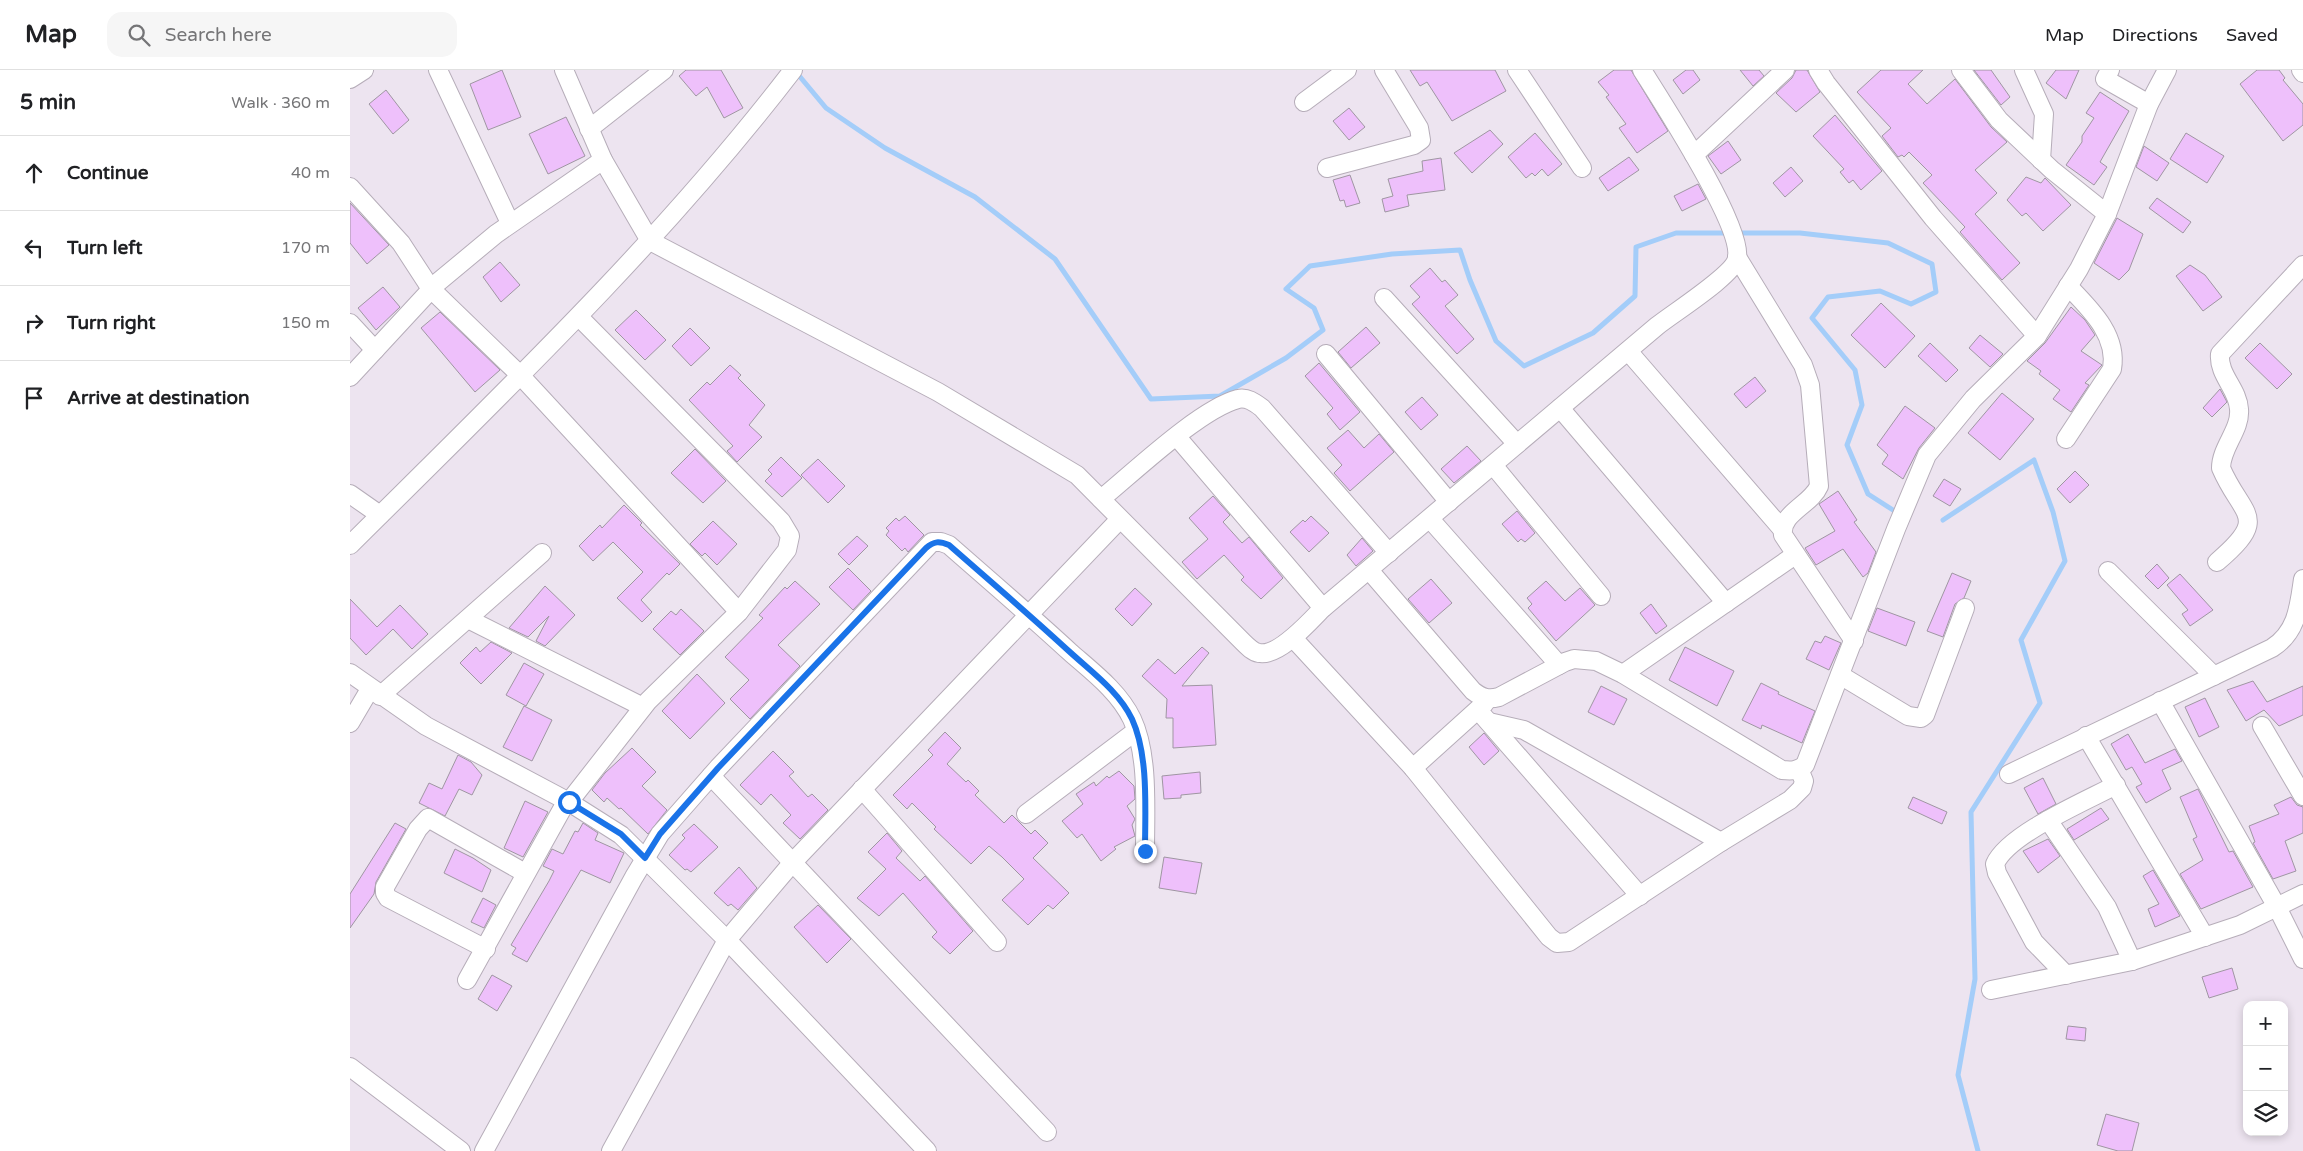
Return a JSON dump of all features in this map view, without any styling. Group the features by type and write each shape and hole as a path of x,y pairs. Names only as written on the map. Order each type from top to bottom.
{"street":[{"path":"350,79 364,70"},
{"path":"438,70 510,223"},
{"path":"564,70 603,160 650,241 938,392 1061,464 1077,475 1252,650 1269,653 1293,638 1323,608 1664,320 1728,272 1737,254"},
{"path":"590,128 664,70"},
{"path":"350,545 579,317 650,241 762,111 793,70"},
{"path":"1304,102 1347,70"},
{"path":"1327,168 1414,145 1421,140 1419,128 1384,70"},
{"path":"1517,70 1582,168"},
{"path":"1642,70 1694,156 1727,219 1737,254 1803,365 1810,385 1820,486 1815,494 1786,521 1782,529"},
{"path":"1694,156 1785,70"},
{"path":"1818,70 1826,83 1933,218 2037,336"},
{"path":"1961,70 2000,120 2041,160 2107,214"},
{"path":"2024,70 2044,114 2041,160"},
{"path":"2110,70 2105,79 2149,104"},
{"path":"1413,768 1485,710 1498,697 1559,665 1574,660 1590,660 1623,674 1782,770 1792,771 1800,769 1805,764 1854,641 1902,512 1927,455 1973,399 2037,336 2068,286 2107,214 2149,104 2166,70"},
{"path":"350,377 431,288 510,223 603,160"},
{"path":"350,187 401,243 431,288 520,375 739,612"},
{"path":"2217,562 2245,536 2248,521 2243,504 2221,468 2240,411 2236,393 2222,370 2220,354 2303,266"},
{"path":"2066,439 2112,369 2114,356 2112,344 2093,312 2068,286"},
{"path":"1384,298 1517,444"},
{"path":"468,980 525,873 530,869 568,802 643,707 739,612 787,550 790,536 787,529 579,317"},
{"path":"350,323 375,350"},
{"path":"1628,351 1782,529 1785,540 1854,641"},
{"path":"1326,354 1449,502"},
{"path":"1101,499 1210,412 1238,399 1254,402 1262,408 1389,553"},
{"path":"1560,408 1726,603"},
{"path":"1177,437 1323,608"},
{"path":"1493,465 1601,596"},
{"path":"350,494 380,514"},
{"path":"1430,518 1559,665"},
{"path":"611,1151 727,940 793,862 1120,520"},
{"path":"484,1151 660,834 711,776 932,542 941,542 949,545 1030,615 1119,697 1133,721 1140,745 1145,788 1145,851"},
{"path":"350,723 375,692 468,618 542,553"},
{"path":"1623,674 1795,555"},
{"path":"1369,570 1473,691 1485,710 1640,896"},
{"path":"2108,571 2214,676"},
{"path":"2009,774 2272,648 2287,637 2293,627 2300,606 2303,579"},
{"path":"1840,674 1908,716 1921,718 1925,715 1965,608"},
{"path":"468,618 643,707"},
{"path":"1293,638 1413,768 1550,938 1557,943 1570,942 1721,842 1795,796 1802,788 1804,781 1800,769"},
{"path":"350,673 426,726 568,802 621,834 727,940 927,1151"},
{"path":"2160,701 2277,907 2303,959"},
{"path":"1485,710 1524,730 1721,842"},
{"path":"2262,726 2303,796"},
{"path":"1026,814 1136,731"},
{"path":"2086,736 2205,937"},
{"path":"711,776 1047,1132"},
{"path":"2066,975 2034,942 1997,873 1995,864 2005,848 2048,820 2116,785"},
{"path":"862,789 997,942"},
{"path":"486,948 388,898 385,893 385,887 418,829 428,818 525,873"},
{"path":"2048,820 2107,907 2132,961"},
{"path":"1991,990 2132,961 2240,925 2303,894"},
{"path":"350,1068 461,1151"}],"building":[{"path":"502,70 521,117 488,130 470,84"},
{"path":"686,70 721,70 743,108 724,118 707,87 696,96 679,76"},
{"path":"1410,70 1495,70 1506,91 1452,121 1427,82 1420,86"},
{"path":"1614,70 1631,70 1668,131 1637,153 1619,128 1626,124 1606,97 1609,95 1598,82"},
{"path":"1686,70 1693,70 1700,80 1683,94 1673,80"},
{"path":"1740,70 1759,70 1764,76 1753,86"},
{"path":"1796,70 1807,70 1820,92 1796,112 1776,93 1792,78"},
{"path":"1881,70 1923,70 1908,84 1927,104 1955,79 1991,127 2007,142 1975,170 1997,193 1975,214 2020,263 2002,280 1960,232 1965,227 1923,183 1932,175 1909,152 1904,157 1902,155 1898,157 1882,136 1891,128 1857,92"},
{"path":"1974,70 1991,70 2010,97 2001,105"},
{"path":"2056,70 2079,70 2066,99 2046,83"},
{"path":"2257,70 2279,70 2285,78 2283,80 2303,104 2303,125 2283,141 2240,84"},
{"path":"386,90 409,120 393,134 369,104"},
{"path":"2100,92 2129,111 2100,162 2107,167 2094,185 2066,165 2082,142 2082,136 2094,118 2086,113"},
{"path":"1349,108 1365,127 1349,140 1333,121"},
{"path":"1835,115 1882,171 1861,190 1853,180 1849,183 1840,172 1844,169 1813,136"},
{"path":"566,117 585,156 548,174 529,134"},
{"path":"1490,130 1503,144 1472,173 1454,153"},
{"path":"1535,133 1562,164 1548,176 1542,169 1535,176 1532,173 1526,178 1508,157"},
{"path":"2186,133 2224,156 2207,183 2170,159"},
{"path":"1728,141 1741,160 1721,174 1708,156"},
{"path":"2144,146 2169,163 2157,181 2136,167"},
{"path":"1629,157 1639,170 1608,191 1599,178"},
{"path":"1441,158 1445,190 1407,195 1409,206 1385,212 1382,199 1393,196 1388,179 1423,171 1422,161"},
{"path":"1791,167 1803,181 1785,197 1773,183"},
{"path":"1350,175 1360,203 1346,207 1344,200 1340,201 1333,180"},
{"path":"2026,177 2041,183 2045,178 2071,205 2043,231 2026,213 2022,216 2007,200"},
{"path":"1698,184 1706,199 1682,211 1674,196"},
{"path":"2157,198 2191,222 2183,233 2149,208"},
{"path":"350,203 389,245 367,264 350,243"},
{"path":"2117,218 2143,234 2129,270 2119,280 2094,263"},
{"path":"500,262 520,285 501,302 483,277"},
{"path":"2190,265 2205,275 2222,297 2203,311 2176,276"},
{"path":"1430,268 1442,282 1445,280 1458,295 1445,306 1474,339 1457,354 1412,304 1420,297 1410,286"},
{"path":"383,287 400,307 376,330 358,308"},
{"path":"1881,303 1915,336 1885,368 1851,335"},
{"path":"2071,307 2085,320 2095,335 2081,351 2102,365 2085,383 2089,385 2071,412 2053,399 2060,390 2039,374 2041,371 2027,361 2045,343"},
{"path":"636,310 666,340 645,360 615,330"},
{"path":"440,312 500,370 475,392 421,328"},
{"path":"1366,327 1380,343 1351,368 1338,352"},
{"path":"690,328 710,348 691,366 672,346"},
{"path":"1980,335 2003,354 1990,367 1969,348"},
{"path":"1930,343 1958,370 1946,382 1918,356"},
{"path":"2260,343 2292,374 2277,389 2245,358"},
{"path":"1319,363 1360,412 1340,430 1327,414 1333,408 1305,376"},
{"path":"730,365 741,375 738,378 765,405 749,425 762,437 737,462 727,451 733,446 689,400 707,382 710,385"},
{"path":"1755,377 1766,391 1746,408 1734,394"},
{"path":"2220,389 2227,402 2212,417 2203,408"},
{"path":"2002,393 2034,419 2000,460 1968,433"},
{"path":"1422,397 1438,415 1421,430 1405,412"},
{"path":"1905,406 1935,428 1919,448 1903,479 1882,464 1888,455 1877,445"},
{"path":"1348,430 1364,448 1379,434 1394,452 1350,491 1334,473 1342,465 1327,448"},
{"path":"1467,446 1481,461 1454,483 1441,469"},
{"path":"695,449 726,481 703,503 671,473"},
{"path":"781,457 802,478 782,497 765,481 772,474 768,470"},
{"path":"818,459 845,486 828,503 801,475"},
{"path":"2075,471 2089,485 2070,503 2057,489"},
{"path":"1944,479 1961,489 1950,506 1933,496"},
{"path":"1838,491 1857,520 1854,522 1876,552 1868,573 1863,577 1843,549 1816,565 1805,548 1835,531 1819,504"},
{"path":"1213,496 1230,515 1223,522 1242,543 1249,537 1283,578 1261,599 1241,580 1244,577 1224,555 1197,579 1182,562 1208,539 1189,518"},
{"path":"624,505 642,523 640,525 680,564 669,575 667,573 641,600 652,612 642,622 617,598 643,572 613,542 593,561 579,546 600,525 602,528"},
{"path":"1517,511 1535,533 1525,542 1521,539 1518,542 1502,524"},
{"path":"905,516 924,535 908,552 905,548 902,551 886,535 889,531 886,528 896,518 899,521"},
{"path":"1311,516 1329,533 1309,552 1290,532 1303,520 1305,522"},
{"path":"713,521 737,544 717,565 705,553 702,556 690,544"},
{"path":"857,536 868,546 849,565 838,554"},
{"path":"1362,538 1373,551 1356,566 1347,555"},
{"path":"2157,564 2169,578 2158,589 2145,576"},
{"path":"848,568 871,591 853,610 829,587"},
{"path":"1952,573 1971,581 1964,598 1955,604 1943,637 1927,631"},
{"path":"2180,574 2213,610 2190,626 2182,614 2188,610 2167,585"},
{"path":"1431,579 1452,603 1429,623 1408,599"},
{"path":"795,581 820,604 778,645 800,666 750,719 730,699 749,680 725,657 763,618 759,615 785,587 787,589"},
{"path":"1546,581 1565,601 1580,588 1595,605 1556,641 1528,608 1532,604 1527,598"},
{"path":"545,586 575,615 545,646 536,641 549,616 528,637 509,628"},
{"path":"1135,588 1152,604 1132,626 1115,609"},
{"path":"350,599 377,627 400,605 428,634 412,649 393,629 366,655 350,638"},
{"path":"1651,604 1667,626 1656,634 1640,613"},
{"path":"1877,608 1915,622 1906,646 1868,631"},
{"path":"681,609 704,631 680,655 653,629 671,611 676,615"},
{"path":"1825,636 1841,643 1829,670 1806,659 1815,641 1821,643"},
{"path":"491,642 512,653 481,684 460,663 476,647 480,652"},
{"path":"1202,647 1209,653 1182,686 1212,685 1216,745 1173,748 1173,718 1166,718 1167,699 1142,676 1158,659 1175,674"},
{"path":"1685,647 1734,671 1717,706 1669,680"},
{"path":"524,663 544,674 526,706 506,695"},
{"path":"697,674 725,703 690,739 662,711"},
{"path":"2253,681 2267,702 2303,686 2303,715 2279,726 2264,710 2246,721 2227,690"},
{"path":"1761,683 1779,692 1778,694 1815,711 1802,743 1762,725 1761,729 1742,720"},
{"path":"1601,686 1627,699 1614,725 1588,712"},
{"path":"2205,698 2219,727 2199,737 2185,707"},
{"path":"524,706 552,720 532,761 503,747"},
{"path":"945,732 961,748 947,764 966,782 968,780 979,791 975,795 1004,823 1012,815 1031,834 1035,830 1048,843 1033,858 1069,893 1053,909 1048,905 1028,925 1002,900 1024,879 1002,857 989,846 971,864 934,829 936,827 912,803 907,809 893,795 933,755 928,750"},
{"path":"1484,733 1499,751 1484,765 1469,747"},
{"path":"2128,734 2145,763 2175,749 2182,761 2162,770 2171,789 2146,803 2136,787 2142,784 2132,767 2126,770 2111,744"},
{"path":"632,748 656,772 642,786 667,810 648,834 621,808 619,809 607,798 604,802 592,790 605,773"},
{"path":"773,751 794,772 789,776 808,797 812,794 828,810 800,839 783,823 791,815 771,794 761,805 740,785"},
{"path":"458,755 471,762 482,775 472,795 459,789 445,816 419,803 429,783 442,789"},
{"path":"1119,771 1134,786 1135,799 1127,806 1135,819 1132,825 1135,836 1114,847 1116,849 1101,861 1082,834 1077,838 1062,821 1083,804 1076,794 1094,782 1096,786 1107,776 1109,778"},
{"path":"1200,772 1201,793 1181,795 1181,798 1164,799 1162,776"},
{"path":"2043,778 2056,804 2038,814 2024,788"},
{"path":"2198,789 2229,852 2233,851 2253,887 2201,909 2180,874 2203,860 2193,839 2197,837 2180,797"},
{"path":"1913,797 1947,812 1942,824 1908,808"},
{"path":"2291,797 2297,805 2303,807 2303,833 2285,841 2296,871 2273,879 2253,843 2255,842 2249,826 2279,814 2274,805"},
{"path":"525,801 548,812 523,857 504,848"},
{"path":"2101,808 2109,819 2074,840 2067,829"},
{"path":"395,823 406,829 376,882 374,894 350,928 350,894"},
{"path":"583,823 598,833 595,840 624,853 610,883 581,870 527,962 512,954 516,948 511,945 554,871 543,866 552,849 563,854 575,831 578,832"},
{"path":"694,824 718,847 691,872 687,869 685,870 669,855 685,838 682,835"},
{"path":"887,833 902,851 896,858 920,881 925,876 973,931 950,954 932,937 937,932 903,893 879,916 857,898 886,869 868,852"},
{"path":"2048,839 2060,856 2038,873 2023,851"},
{"path":"455,849 491,870 482,892 444,873"},
{"path":"1164,857 1202,863 1196,894 1159,888"},
{"path":"739,867 757,888 738,910 731,904 728,906 714,893"},
{"path":"2153,870 2180,916 2155,927 2148,909 2159,904 2143,876"},
{"path":"483,898 496,905 484,928 471,922"},
{"path":"818,905 851,939 827,963 794,927"},
{"path":"2232,968 2238,989 2209,998 2202,977"},
{"path":"492,975 512,986 497,1011 478,999"},
{"path":"2068,1026 2086,1028 2085,1041 2066,1039"},
{"path":"2106,1114 2139,1123 2132,1151 2118,1151 2097,1145"}],"waterway":[{"path":"796,72 826,108 885,148 975,197 1055,259 1151,399 1220,396 1286,358 1323,330 1314,308 1286,289 1310,266 1392,254 1460,250 1470,280 1496,341 1524,366 1593,333 1635,296 1636,247 1676,233 1800,233 1888,243 1932,264 1936,292 1911,304 1880,291 1828,297 1812,318 1855,370 1862,405 1847,445 1868,494 1893,510"},
{"path":"1943,520 2034,460 2053,512 2065,561 2021,640 2040,703 1971,812 1975,979 1958,1075 1978,1151"}],"route":[{"path":"569,802 621,834 645,858 660,834 718,768 926,548 932,542 941,542 949,545 1030,615 1119,697 1133,721 1140,745 1145,788 1145,851"}]}
